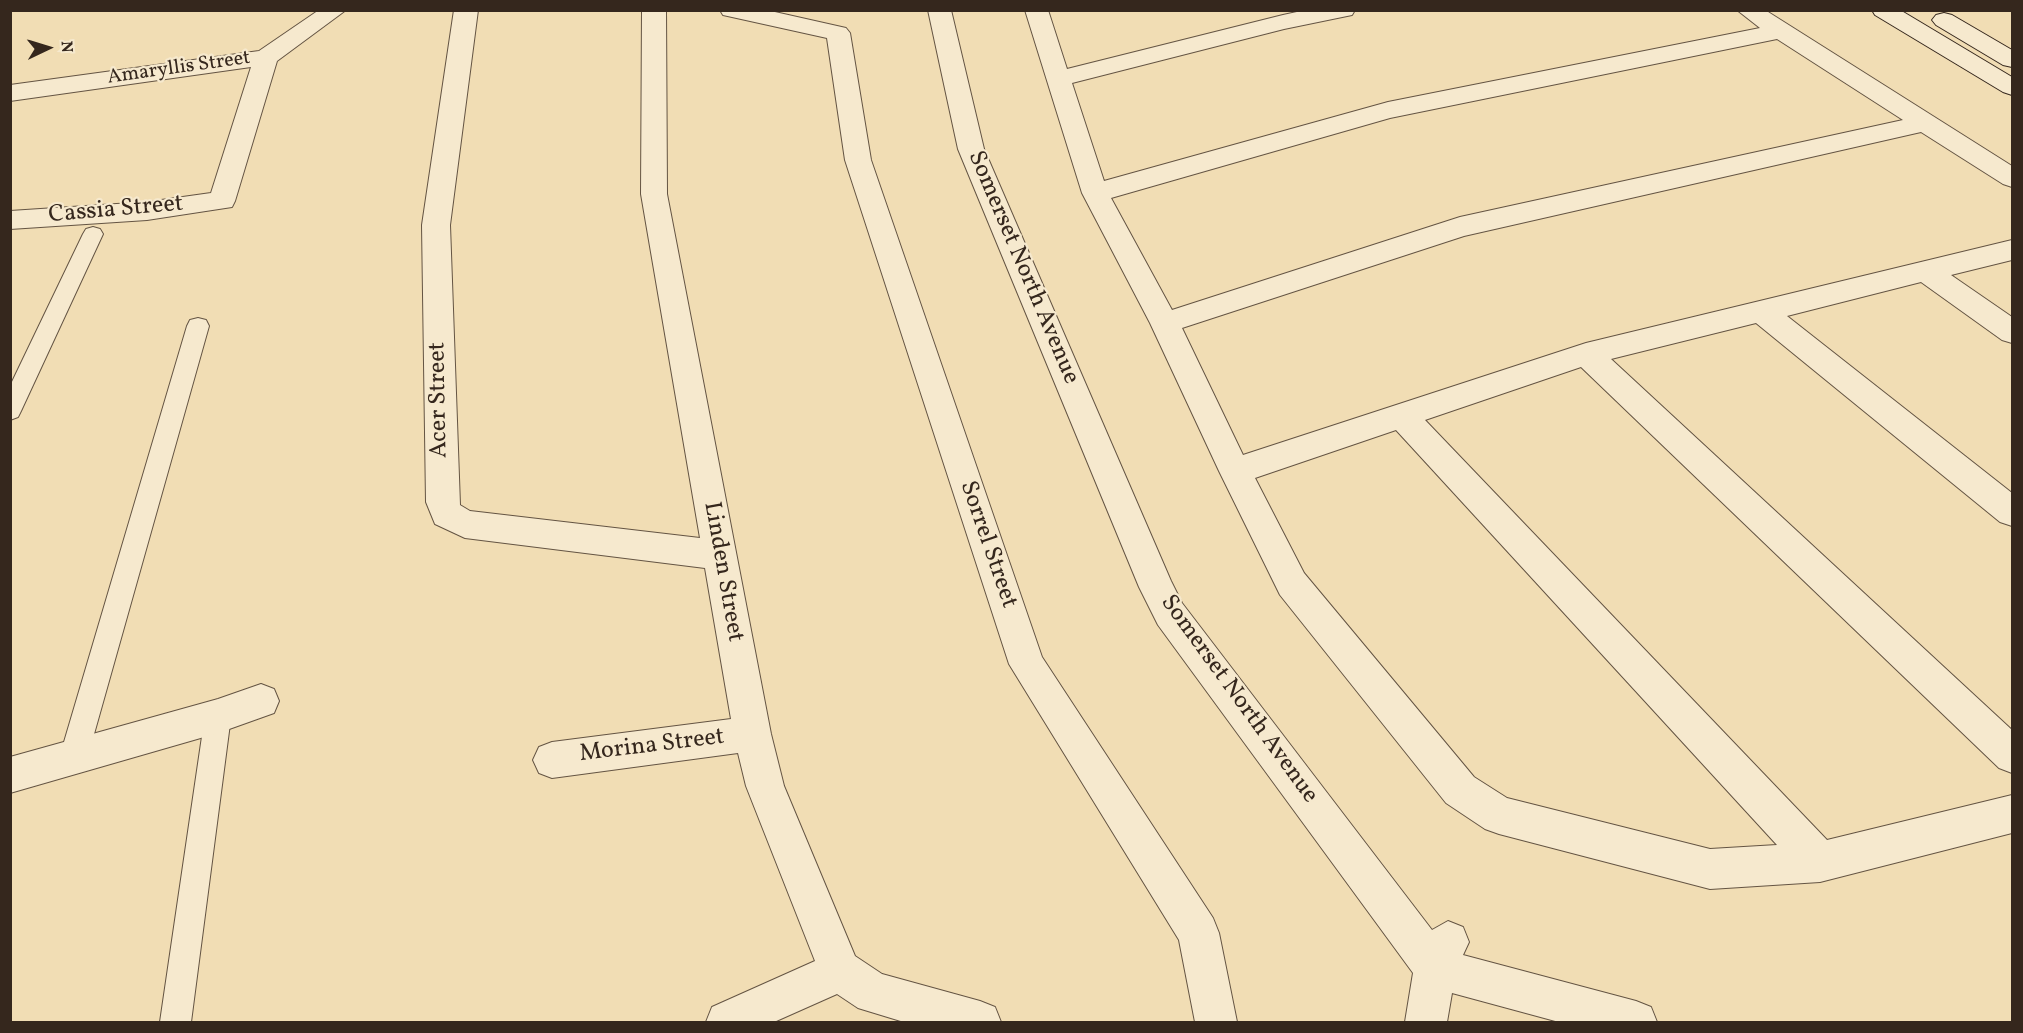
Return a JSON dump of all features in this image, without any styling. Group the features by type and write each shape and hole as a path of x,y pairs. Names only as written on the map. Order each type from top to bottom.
{"street":[{"name":"Amaryllis Street","path":"10,93 266,57 334,10"},
{"name":"Acer Street","path":"466,10 436,225 442,502 447,514 465,524 719,555"},
{"name":"Linden Street","path":"654,10 654,194 752,734 765,786 840,971"},
{"name":"Sorrel Street","path":"731,10 837,33 858,160 1027,664 1198,933 1216,1023"},
{"name":"Somerset North Avenue","path":"939,10 970,149 1156,587 1170,614 1441,955"},
{"path":"1036,10 1095,193 1165,323 1235,471 1292,584 1460,790 1499,815 1710,869 1820,862 2013,814"},
{"path":"1057,79 1283,22 1344,10"},
{"path":"1748,10 2013,178"},
{"path":"1883,10 2013,87"},
{"path":"1927,10 2013,60"},
{"path":"1095,193 1388,110 1780,32"},
{"name":"Cassia Street","path":"10,220 147,211 222,201 266,57"},
{"path":"1165,323 1460,227 1925,123"},
{"path":"1235,471 1403,417 1586,354 2013,250"},
{"path":"1925,271 2013,332"},
{"path":"1761,311 2013,512"},
{"path":"1586,354 2013,755"},
{"path":"1403,417 1820,862"},
{"path":"10,775 73,759 261,701"},
{"name":"Morina Street","path":"552,760 752,734"},
{"path":"1426,1023 1441,955 1636,1023"},
{"path":"727,1023 840,971 873,993 980,1023"}],"lane":[{"path":"10,411 93,234"},
{"path":"73,759 198,326"},
{"path":"175,1023 218,716"}]}
